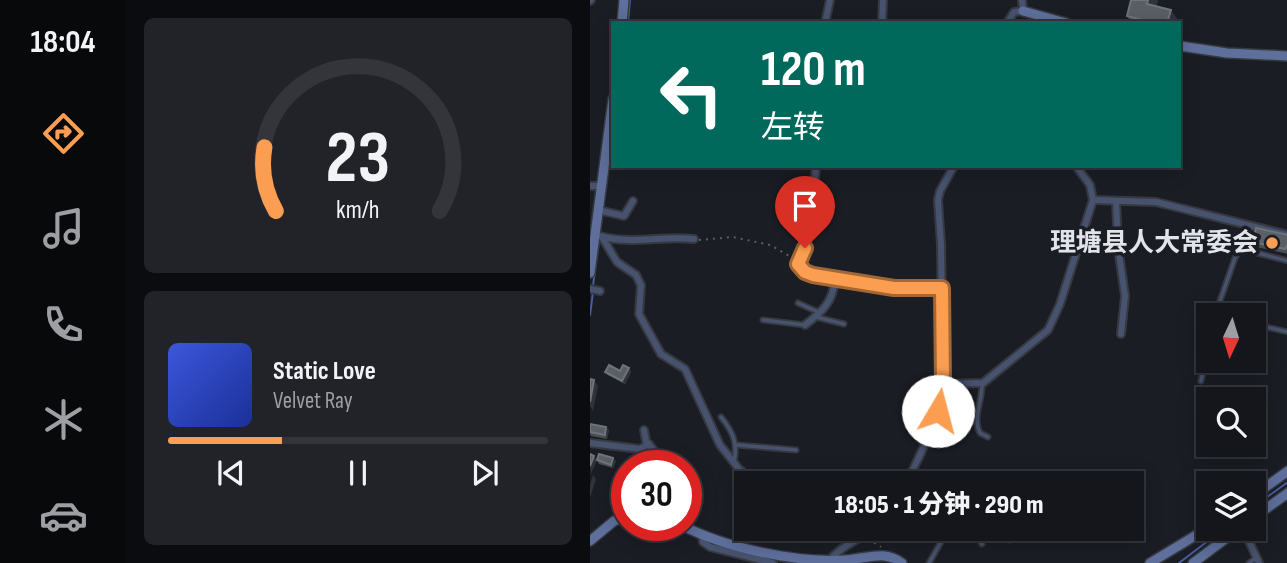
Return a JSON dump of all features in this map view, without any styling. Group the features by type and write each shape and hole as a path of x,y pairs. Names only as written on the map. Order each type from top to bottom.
{"street":[{"path":"622,21 624,0"},
{"path":"825,21 830,0"},
{"path":"882,21 883,0"},
{"path":"1022,0 1023,12"},
{"path":"1008,21 1014,12 1058,21"},
{"path":"1181,46 1227,53 1287,56"},
{"path":"590,273 592,246 598,236 602,212 595,186 611,109"},
{"path":"816,168 811,223 798,264 808,274 894,288 942,288"},
{"path":"912,471 932,429 943,384 939,196 953,168"},
{"path":"943,384 982,383 1048,330 1060,304 1093,200 1090,185 1077,168"},
{"path":"1093,200 1156,202 1287,235"},
{"path":"602,212 624,216 633,201"},
{"path":"1116,201 1118,247 1125,296 1121,334"},
{"path":"598,236 694,239"},
{"path":"598,236 617,262 636,275 641,285 638,304 642,322 661,354 685,369 714,433 743,471"},
{"path":"803,328 830,302 835,279"},
{"path":"590,289 600,291"},
{"path":"644,430 654,450"},
{"path":"590,443 640,449 649,444"},
{"path":"1266,486 1287,471"},
{"path":"1266,508 1287,493"},
{"path":"590,541 611,523"},
{"path":"773,563 710,547 703,542 702,535 755,551 791,558 848,562 880,555 892,556 902,563"},
{"path":"1150,563 1196,535"},
{"path":"833,562 835,553 855,541"},
{"path":"1193,563 1223,541"},
{"path":"1248,541 1257,560"}],"lane":[{"path":"1220,303 1239,251 1246,250 1287,261"},
{"path":"798,303 818,315 844,324"},
{"path":"763,320 803,328"},
{"path":"1266,327 1287,332"},
{"path":"1201,381 1203,373"},
{"path":"982,383 983,393 976,424 980,433 988,437"},
{"path":"721,417 732,432 737,445 734,462"},
{"path":"737,445 796,450"},
{"path":"929,563 942,541"},
{"path":"1249,563 1257,560"}],"path":[{"path":"694,239 706,241 733,237 770,245 798,264"},
{"path":"871,541 892,556"}],"building":[{"path":"1131,0 1148,0 1147,4 1171,10 1168,21 1146,21 1127,16"},
{"name":"理塘县人大常委会","path":"1256,228 1288,235 1285,249 1253,242"},
{"path":"609,365 620,371 623,365 629,368 622,381 605,372"},
{"path":"590,379 594,380 590,402"},
{"path":"590,424 606,427 605,435 590,432"},
{"path":"599,454 611,457 611,465 597,460"}],"waterway":[{"path":"628,21 630,0"},
{"path":"593,286 599,240"},
{"path":"590,315 593,292"},
{"path":"1266,498 1288,482"},
{"path":"1179,563 1208,541"}],"place":[{"name":"理塘县人大常委会","path":"1272,243"}],"route":[{"path":"805,248 798,264 808,274 865,285 910,289 942,288 943,384 938,411"}]}
